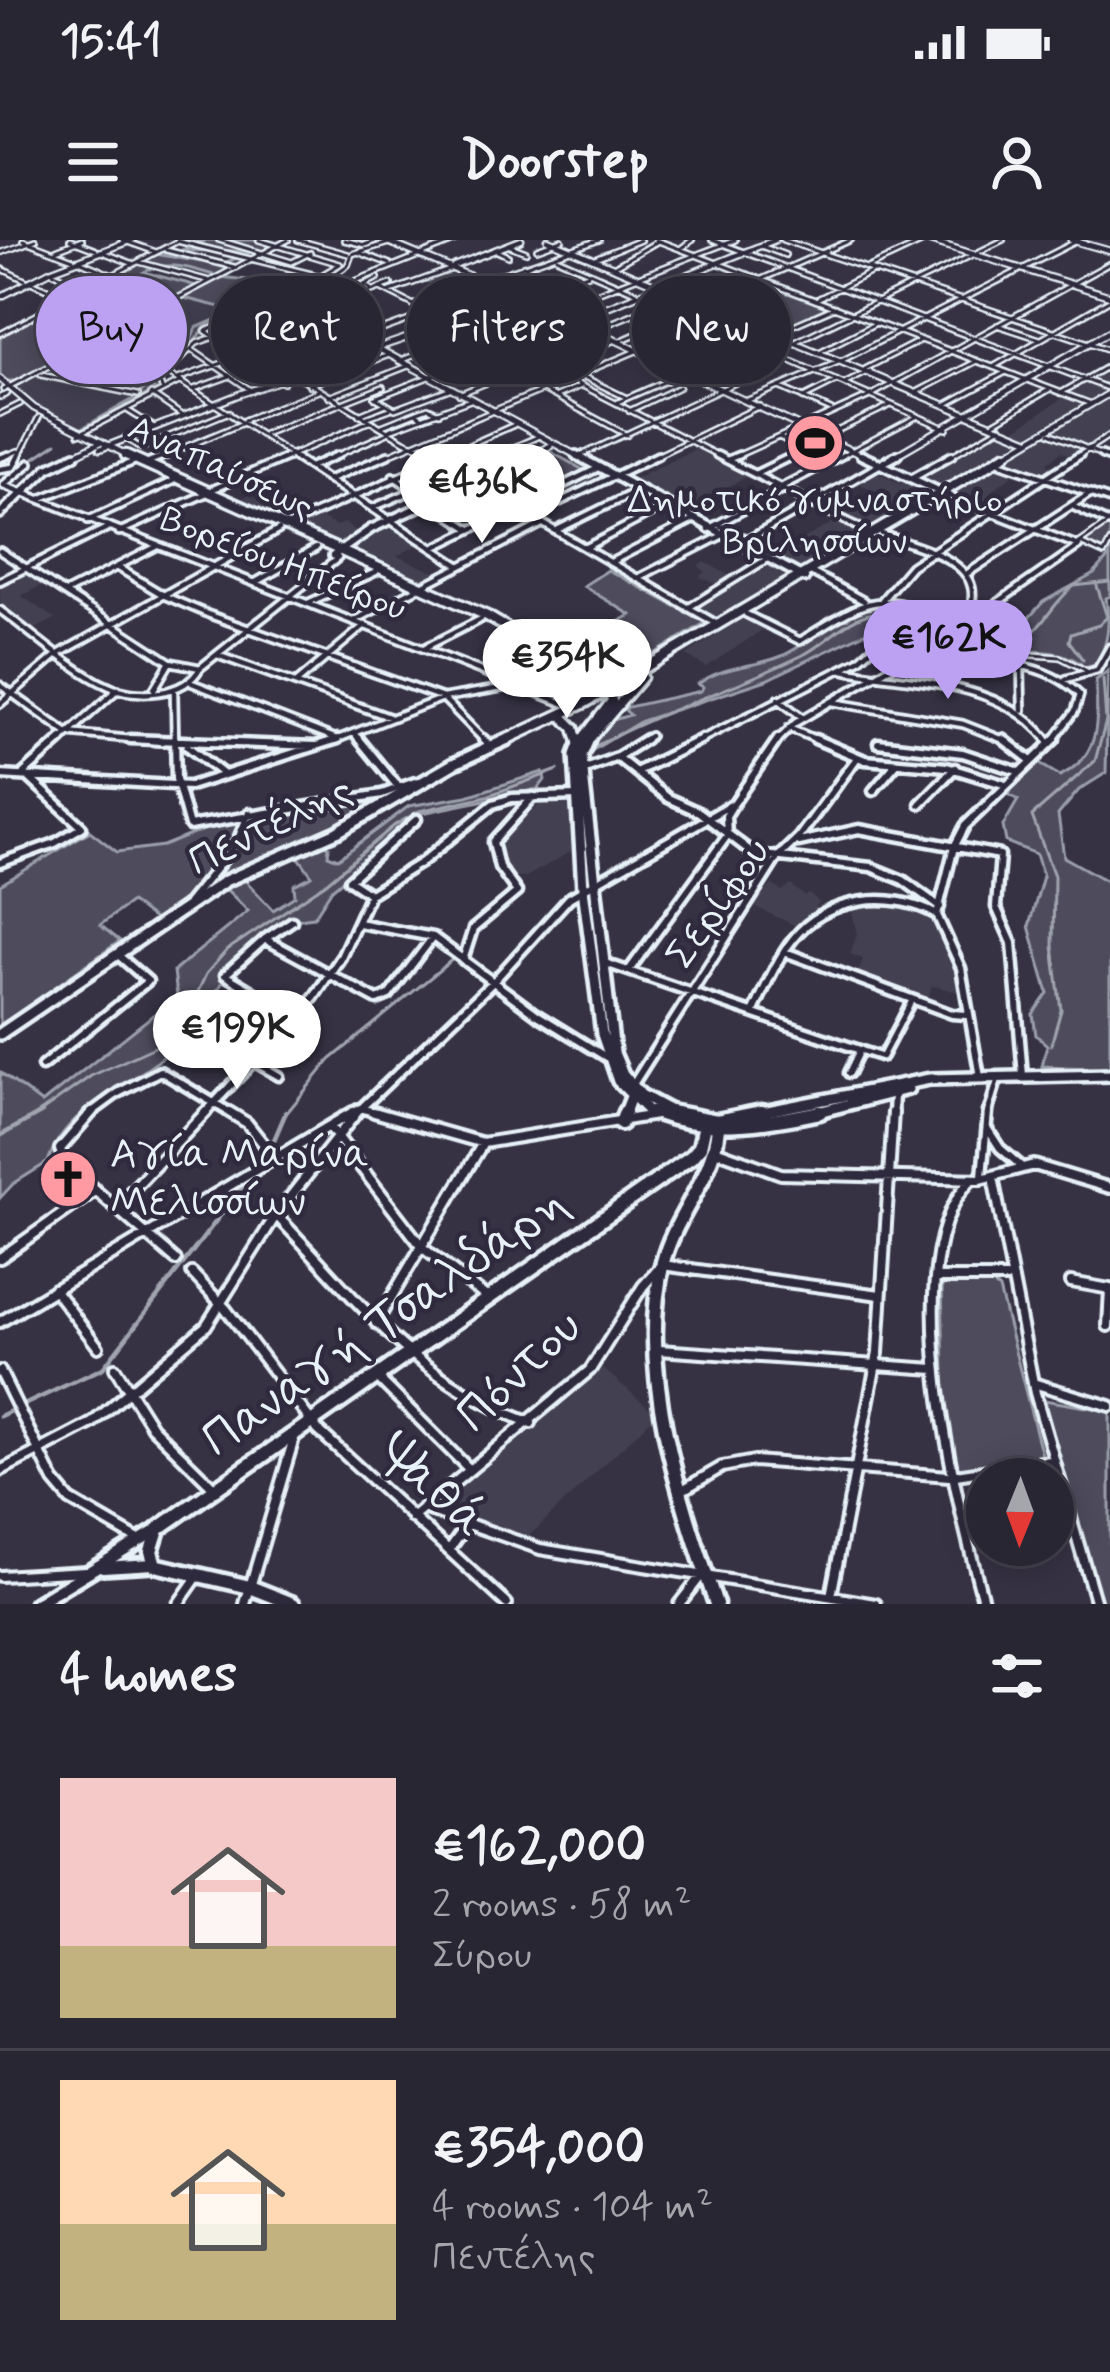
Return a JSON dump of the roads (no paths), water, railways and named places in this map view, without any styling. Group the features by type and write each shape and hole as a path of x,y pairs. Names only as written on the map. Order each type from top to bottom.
{"main road":[{"path":"0,295 126,240"},
{"path":"27,280 75,259"},
{"name":"Αναπαύσεως","path":"3,389 20,404 99,446 209,492 335,557 419,587 528,638 613,694"},
{"name":"Αναπαύσεως","path":"3,389 99,446 209,492"},
{"name":"Πεντέλης","path":"947,494 1110,393"},
{"name":"Πεντέλης","path":"613,694 717,625 1002,463 1110,393"},
{"name":"Αναπαύσεως","path":"282,529 335,557 419,587 613,694"},
{"name":"Πεντέλης","path":"0,1034 115,952 241,872 375,813 491,747 613,694 807,574"},
{"path":"578,743 611,704 613,694"},
{"path":"613,694 585,745 587,887 614,1049 632,1092 711,1126 917,1081 1023,1076 1110,1079"},
{"path":"561,715 576,730 578,743 577,796 606,1057 657,1115 711,1126 980,1079 1110,1079"},
{"path":"621,1123 632,1092"},
{"path":"711,1126 715,1150 662,1264 659,1350 679,1492 716,1604"},
{"name":"Παναγή Τσαλδάρη","path":"158,1529 676,1167 698,1150 711,1126"},
{"path":"676,1167 695,1171 695,1187"},
{"path":"158,1529 151,1546 155,1564 250,1587 293,1604"}],"street":[{"path":"126,240 236,268"},
{"path":"2,251 29,241 112,275 178,240 313,276"},
{"path":"219,240 292,262 310,253"},
{"path":"238,244 246,240"},
{"path":"260,240 340,264 326,276"},
{"path":"187,293 288,240"},
{"path":"298,240 347,254"},
{"path":"322,247 335,240"},
{"path":"344,240 365,245 406,240"},
{"path":"371,275 458,240"},
{"path":"388,292 521,240"},
{"path":"495,276 599,240"},
{"path":"572,264 640,240"},
{"path":"680,249 692,240"},
{"path":"712,240 977,336 1110,393"},
{"path":"648,276 736,240"},
{"path":"685,276 775,240"},
{"path":"783,240 1110,350"},
{"path":"770,276 851,240"},
{"path":"867,268 927,240 1109,298"},
{"path":"797,340 1003,240"},
{"path":"748,400 843,360 1076,240 1110,251"},
{"path":"53,251 76,241 136,263 210,281"},
{"path":"537,249 555,241 638,276"},
{"path":"615,266 657,241 751,276"},
{"path":"325,257 353,242"},
{"path":"328,276 348,266 350,256 386,242 475,276"},
{"path":"508,245 526,252"},
{"path":"760,246 785,255"},
{"path":"495,250 508,256"},
{"path":"358,252 393,266"},
{"path":"482,255 495,260"},
{"path":"554,257 632,291"},
{"path":"542,260 558,267"},
{"path":"468,261 481,266"},
{"path":"728,460 869,396 1110,263"},
{"path":"524,266 541,274"},
{"path":"0,268 36,284"},
{"path":"50,271 61,276"},
{"path":"289,276 297,271"},
{"path":"815,300 874,271"},
{"path":"581,276 591,272"},
{"path":"504,273 510,276"},
{"path":"436,274 440,276"},
{"path":"608,290 632,282"},
{"path":"383,291 407,302"},
{"path":"791,291 1091,404"},
{"path":"993,367 1109,298"},
{"path":"791,328 835,308"},
{"path":"0,334 36,315"},
{"path":"821,351 876,323"},
{"path":"998,325 1041,340"},
{"path":"742,543 1110,332"},
{"path":"608,344 632,334"},
{"path":"608,336 632,347"},
{"path":"187,354 211,338"},
{"path":"791,338 1032,440"},
{"path":"802,398 841,383 921,340"},
{"path":"191,349 211,363"},
{"path":"383,353 407,365"},
{"path":"309,385 389,356"},
{"path":"399,361 407,358"},
{"path":"791,361 947,429"},
{"path":"917,392 976,361"},
{"path":"1061,393 1110,365"},
{"path":"946,404 1006,372"},
{"path":"3,389 36,374"},
{"path":"193,390 211,383"},
{"path":"85,384 138,395"},
{"path":"160,384 162,388"},
{"path":"79,434 173,384"},
{"path":"185,384 460,566"},
{"path":"242,384 252,391"},
{"path":"0,514 48,468 276,384"},
{"path":"328,397 362,384"},
{"path":"378,384 391,392"},
{"path":"375,398 411,384"},
{"path":"440,384 767,559 864,601"},
{"path":"459,394 483,384"},
{"path":"330,479 557,384"},
{"path":"576,384 812,503 968,573 978,592 963,624"},
{"path":"599,384 627,398"},
{"path":"616,404 658,384"},
{"path":"629,410 677,388 667,384"},
{"path":"713,384 996,514 1104,554 1110,542"},
{"path":"575,458 734,384"},
{"path":"309,385 437,458"},
{"path":"557,398 581,386"},
{"path":"264,434 383,387"},
{"path":"779,387 832,411"},
{"path":"992,424 1050,388"},
{"path":"119,532 365,418 449,389"},
{"path":"542,390 626,434"},
{"path":"146,463 318,391"},
{"path":"368,393 391,407"},
{"path":"151,394 183,416"},
{"path":"310,466 470,400"},
{"path":"0,414 20,404"},
{"path":"826,436 891,405"},
{"path":"529,516 760,406"},
{"path":"380,426 428,408 439,414"},
{"path":"127,410 154,427"},
{"path":"125,438 141,448 229,412"},
{"path":"415,412 422,417"},
{"path":"0,470 13,466 18,451 45,416"},
{"path":"712,527 918,416"},
{"path":"0,704 61,652 282,529 514,424"},
{"path":"913,477 1001,427"},
{"path":"1050,434 1110,458"},
{"path":"882,600 897,579 931,553 1110,435"},
{"path":"755,474 802,450 777,436"},
{"path":"372,508 484,459 545,440"},
{"path":"0,610 106,686 174,692 192,683 200,668 293,598 357,537 501,468 545,440"},
{"path":"150,445 165,454"},
{"path":"428,449 436,446 470,466"},
{"path":"457,448 501,468"},
{"path":"0,458 18,451"},
{"path":"40,499 134,462"},
{"path":"20,491 3,485 30,463"},
{"path":"1002,463 1110,500"},
{"path":"433,548 596,469"},
{"path":"393,476 470,530"},
{"path":"88,520 177,479"},
{"path":"471,482 717,625"},
{"name":"Βορείου Ηπείρου","path":"20,491 581,705"},
{"path":"556,531 637,491"},
{"path":"968,573 1091,493"},
{"path":"585,548 665,506"},
{"path":"630,969 727,836 726,816 734,802 789,728 985,612 1108,525 1073,506"},
{"path":"611,562 693,520"},
{"path":"353,621 542,524"},
{"path":"0,581 109,527"},
{"path":"712,527 742,543"},
{"path":"638,578 722,535"},
{"path":"64,594 158,546"},
{"path":"254,583 316,548"},
{"path":"0,551 170,662 200,668"},
{"path":"688,608 767,559"},
{"path":"118,567 165,596 250,631 443,698 491,747"},
{"path":"308,603 376,572"},
{"path":"746,614 800,640 864,601 882,600 963,624"},
{"path":"974,608 985,612"},
{"path":"424,648 481,619"},
{"path":"296,683 365,626"},
{"path":"940,639 1018,656 1048,654 1079,662 1094,674"},
{"path":"636,772 867,656 879,642"},
{"path":"908,657 1021,667 1066,679 1094,674 1110,647"},
{"path":"217,655 391,718"},
{"path":"154,688 170,662"},
{"path":"1021,667 1022,710"},
{"path":"840,670 985,696 1022,710 1037,722 1049,744"},
{"path":"488,671 495,686"},
{"path":"938,911 955,845 968,822 1064,731 1080,701 1066,679"},
{"path":"192,683 337,739"},
{"path":"0,685 67,733 179,743 320,746"},
{"path":"0,775 24,773 178,787 320,746 443,698 523,685"},
{"path":"24,773 118,689"},
{"path":"174,692 178,787 189,826 199,828 249,813 399,788 432,777"},
{"path":"778,699 802,718"},
{"path":"832,702 985,731 1012,742 1030,760"},
{"path":"789,728 857,758 955,768 1004,784"},
{"path":"354,733 399,788"},
{"path":"583,770 650,736"},
{"path":"179,743 225,776"},
{"path":"878,743 972,755 1017,771"},
{"path":"917,748 920,764"},
{"path":"616,757 668,798 705,817 754,854 871,867 914,888 938,911 961,968 980,1079"},
{"name":"Σερίφου","path":"632,1092 777,858 799,842 826,793 857,758"},
{"path":"873,791 897,763"},
{"path":"920,804 955,768"},
{"path":"0,863 55,843 82,825 24,773"},
{"path":"116,1207 297,1015 330,974 370,894 422,862 493,805 533,797 577,796"},
{"path":"460,957 473,929 517,892 499,867 493,842 533,797"},
{"path":"0,1322 360,1108 493,982 552,914 587,887 734,802"},
{"path":"187,905 236,844 249,813"},
{"path":"370,894 349,880 417,819"},
{"path":"799,842 859,830 1003,858 997,914 1012,943 1023,1076"},
{"path":"909,901 914,888"},
{"path":"753,1013 806,921 825,910 872,900 909,901 938,911"},
{"path":"292,921 265,938 225,975 317,1030"},
{"path":"358,923 433,937 606,1057"},
{"path":"265,938 377,1000 386,999 433,937"},
{"path":"42,1066 148,981 115,952"},
{"path":"785,952 966,1015"},
{"path":"602,963 882,1057 912,1000"},
{"path":"196,1028 278,1076"},
{"path":"850,1073 860,1050"},
{"path":"192,1273 64,1163 60,1149 104,1104 160,1071 247,1123 274,1156"},
{"path":"998,1082 985,1123 982,1179 1050,1458"},
{"path":"831,1596 875,1363 894,1092"},
{"path":"0,1471 42,1453 134,1394 196,1338 276,1215 360,1108"},
{"path":"360,1108 483,1143 657,1115"},
{"path":"985,1123 1000,1148 1024,1166 1110,1188"},
{"path":"330,1127 423,1248 488,1298"},
{"path":"320,1133 331,1149"},
{"path":"376,1323 483,1143"},
{"path":"715,1150 781,1174 982,1179"},
{"path":"953,1196 982,1179 1024,1166"},
{"path":"942,1179 953,1196 936,1278 940,1436 985,1604"},
{"path":"0,1258 96,1190"},
{"path":"276,1215 407,1355 470,1402 531,1423"},
{"path":"662,1264 880,1295"},
{"name":"Πόντου","path":"412,1518 590,1370 662,1264"},
{"name":"Ψαθά","path":"192,1273 220,1299 311,1422 507,1604"},
{"path":"936,1278 1006,1278"},
{"path":"1071,1282 1110,1290 1108,1326"},
{"path":"54,1289 98,1347"},
{"path":"659,1350 935,1369"},
{"path":"115,1368 152,1427 214,1489"},
{"path":"0,1371 54,1480 70,1499 140,1540"},
{"path":"376,1377 470,1470"},
{"path":"1034,1383 1110,1406"},
{"path":"245,1604 296,1432"},
{"path":"679,1492 722,1467 745,1462 856,1472 966,1474"},
{"path":"423,1508 540,1549 704,1572 876,1604"},
{"path":"449,1550 467,1525"},
{"name":"Παναγή Τσαλδάρη","path":"36,1604 158,1529"},
{"path":"1074,1534 1096,1604"},
{"path":"0,1576 155,1564"},
{"path":"679,1604 704,1572"},
{"path":"178,1604 199,1574"}],"waterway":[{"path":"344,266 350,254 384,242"},
{"path":"330,276 336,272"},
{"path":"187,346 211,322"},
{"path":"81,430 153,391 154,384"},
{"path":"0,481 57,443"},
{"path":"592,748 803,655 864,615 892,613 971,642 1008,647 1031,634 1074,586 1110,582"},
{"path":"1083,660 1069,641 1071,634 1099,625 1107,617 1097,586"},
{"path":"1051,1045 1061,1010 1053,946 1054,876 1032,816 1095,761 1106,721 1103,679"},
{"path":"36,1115 91,1076 170,1040 184,1022 206,974 227,950 325,884 395,825 419,811 487,796 558,770"},
{"path":"490,842 492,862 510,888 507,897"},
{"path":"285,1115 330,1060 465,949"},
{"path":"0,1136 42,1112"},
{"path":"274,1140 286,1112"},
{"path":"0,1416 103,1368 246,1182"}],"place":[{"name":"Δημοτικό γυμναστήριο Βριλησσίων","path":"815,443"},
{"name":"Αγία Μαρίνα Μελισσίων","path":"68,1179"}]}
